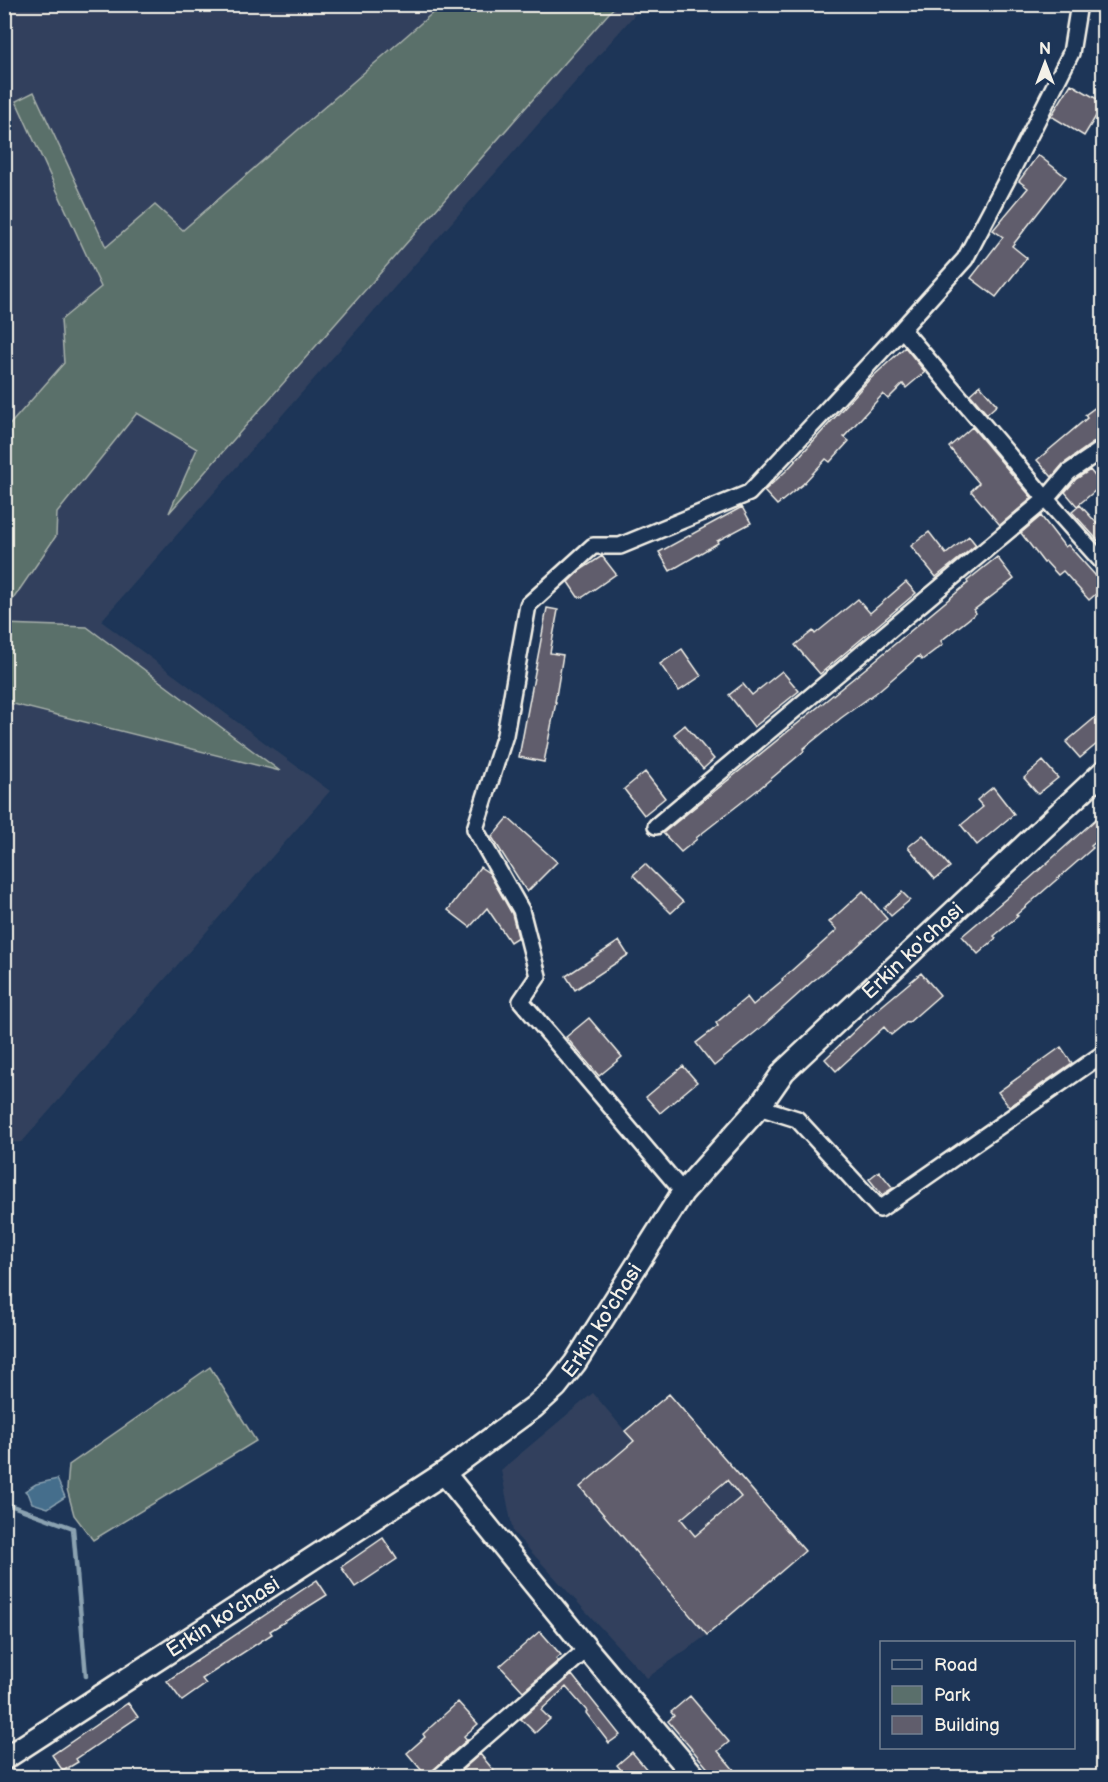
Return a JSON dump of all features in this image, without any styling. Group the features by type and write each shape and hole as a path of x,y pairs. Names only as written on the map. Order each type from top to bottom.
{"main road":[{"name":"Erkin ko'chasi","path":"4,1759 444,1473 534,1407 556,1387 575,1363 683,1192 759,1107 784,1071 1104,771"},
{"path":"444,1473 587,1649 696,1778"}],"street":[{"path":"683,1192 521,1001 538,976 521,910 475,829 505,735 528,605 593,546 620,546 749,493 902,328 965,259 1071,53 1079,4"},
{"path":"902,328 1104,564"},
{"path":"656,826 1046,499 1069,472 1104,448"},
{"path":"759,1107 797,1119 880,1209 1104,1053"},
{"path":"438,1778 587,1649"}],"shaded area":[{"path":"4,5 643,5 101,621 330,791 22,1142 5,1143"},
{"path":"593,1393 625,1431 669,1394 805,1551 707,1635 647,1678 513,1532 501,1470"},
{"path":"57,1479 65,1497 48,1508 32,1503 25,1491 36,1484"}],"green space":[{"path":"432,5 616,5 169,513 197,449 137,413 57,513 56,536 5,611 5,430 64,363 61,320 101,287 16,101 34,92 106,247 155,205 183,230 436,10"},
{"path":"4,624 87,627 280,771 5,702"},
{"path":"210,1367 256,1441 93,1540 74,1515 67,1489 69,1465"}],"building":[{"path":"1071,84 1104,103 1084,136 1051,116"},
{"path":"1038,155 1066,177 1012,246 1027,258 996,297 971,278 1003,237 993,230 1028,188 1019,181"},
{"path":"905,347 925,372 906,388 903,384 888,399 883,394 844,437 849,441 830,462 826,459 803,484 777,505 764,491 787,470 868,381"},
{"path":"980,385 997,405 987,414 970,394"},
{"path":"1104,401 1104,435 1063,464 1052,477 1037,460 1087,418 1085,415"},
{"path":"972,427 1032,498 1000,525 971,491 979,483 949,447"},
{"path":"1090,470 1102,485 1077,506 1065,492 1076,479"},
{"path":"1080,505 1104,531 1104,547 1072,512"},
{"path":"742,507 751,523 717,541 718,543 670,571 659,552"},
{"path":"1041,516 1065,547 1068,545 1104,585 1089,600 1063,571 1058,575 1046,562 1044,563 1021,533"},
{"path":"929,532 946,554 969,536 976,545 936,577 911,546"},
{"path":"602,556 616,574 583,597 578,597 568,582 579,571"},
{"path":"997,557 1014,579 974,610 976,613 941,641 943,644 922,660 919,656 877,692 803,749 804,751 681,852 663,833 866,668"},
{"path":"906,582 916,593 820,674 795,645 813,631 815,634 858,599 870,613"},
{"path":"547,608 558,610 550,653 563,655 544,762 519,757"},
{"path":"682,649 701,676 679,691 660,664"},
{"path":"782,671 799,691 754,727 729,695 743,684 752,695"},
{"path":"1104,710 1104,738 1080,758 1066,742"},
{"path":"685,725 714,759 703,769 674,734"},
{"path":"1043,761 1058,778 1038,794 1024,778"},
{"path":"645,772 665,798 644,815 624,789"},
{"path":"993,787 1014,814 977,845 961,825 983,807 977,800"},
{"path":"1104,812 1104,835 1091,846 1093,848 1016,915 1018,916 994,936 996,938 978,954 962,936"},
{"path":"508,818 557,862 527,892 492,837"},
{"path":"923,835 950,867 935,879 908,847"},
{"path":"645,864 683,902 671,913 633,875"},
{"path":"480,867 489,873 512,914 518,937 510,942 487,908 470,927 448,910"},
{"path":"863,891 887,919 714,1066 696,1043 718,1026 716,1023 747,997 753,1005 783,980 837,930 829,922"},
{"path":"902,892 910,900 891,916 884,908"},
{"path":"619,941 628,955 575,990 566,976"},
{"path":"921,973 940,995 891,1035 884,1027 836,1071 825,1059 871,1015"},
{"path":"589,1018 622,1057 599,1076 566,1037"},
{"path":"1061,1047 1072,1063 1009,1107 998,1092"},
{"path":"683,1066 697,1082 660,1113 646,1097"},
{"path":"879,1171 893,1188 882,1195 869,1179"},
{"path":"669,1394 805,1551 707,1635 580,1487 634,1441 625,1431","holes":["727,1480 741,1497 695,1536 681,1519"]},
{"path":"383,1538 397,1559 355,1587 341,1567"},
{"path":"317,1580 327,1595 270,1631 272,1634 202,1679 206,1684 182,1701 167,1681"},
{"path":"540,1631 561,1655 556,1659 558,1661 523,1691 500,1666"},
{"path":"572,1675 620,1735 609,1743 586,1713 587,1711 566,1687 541,1710 550,1719 535,1733 521,1719"},
{"path":"690,1696 729,1742 718,1751 741,1778 716,1778 668,1721 674,1716 671,1712"},
{"path":"458,1702 478,1724 464,1736 467,1740 432,1771 428,1778 407,1753 425,1737 423,1734"},
{"path":"128,1703 138,1717 76,1759 78,1762 63,1771 52,1755"},
{"path":"632,1752 654,1778 628,1778 617,1765"},
{"path":"480,1754 500,1778 453,1778"}],"waterway":[{"path":"4,1503 73,1528 86,1676"}]}
